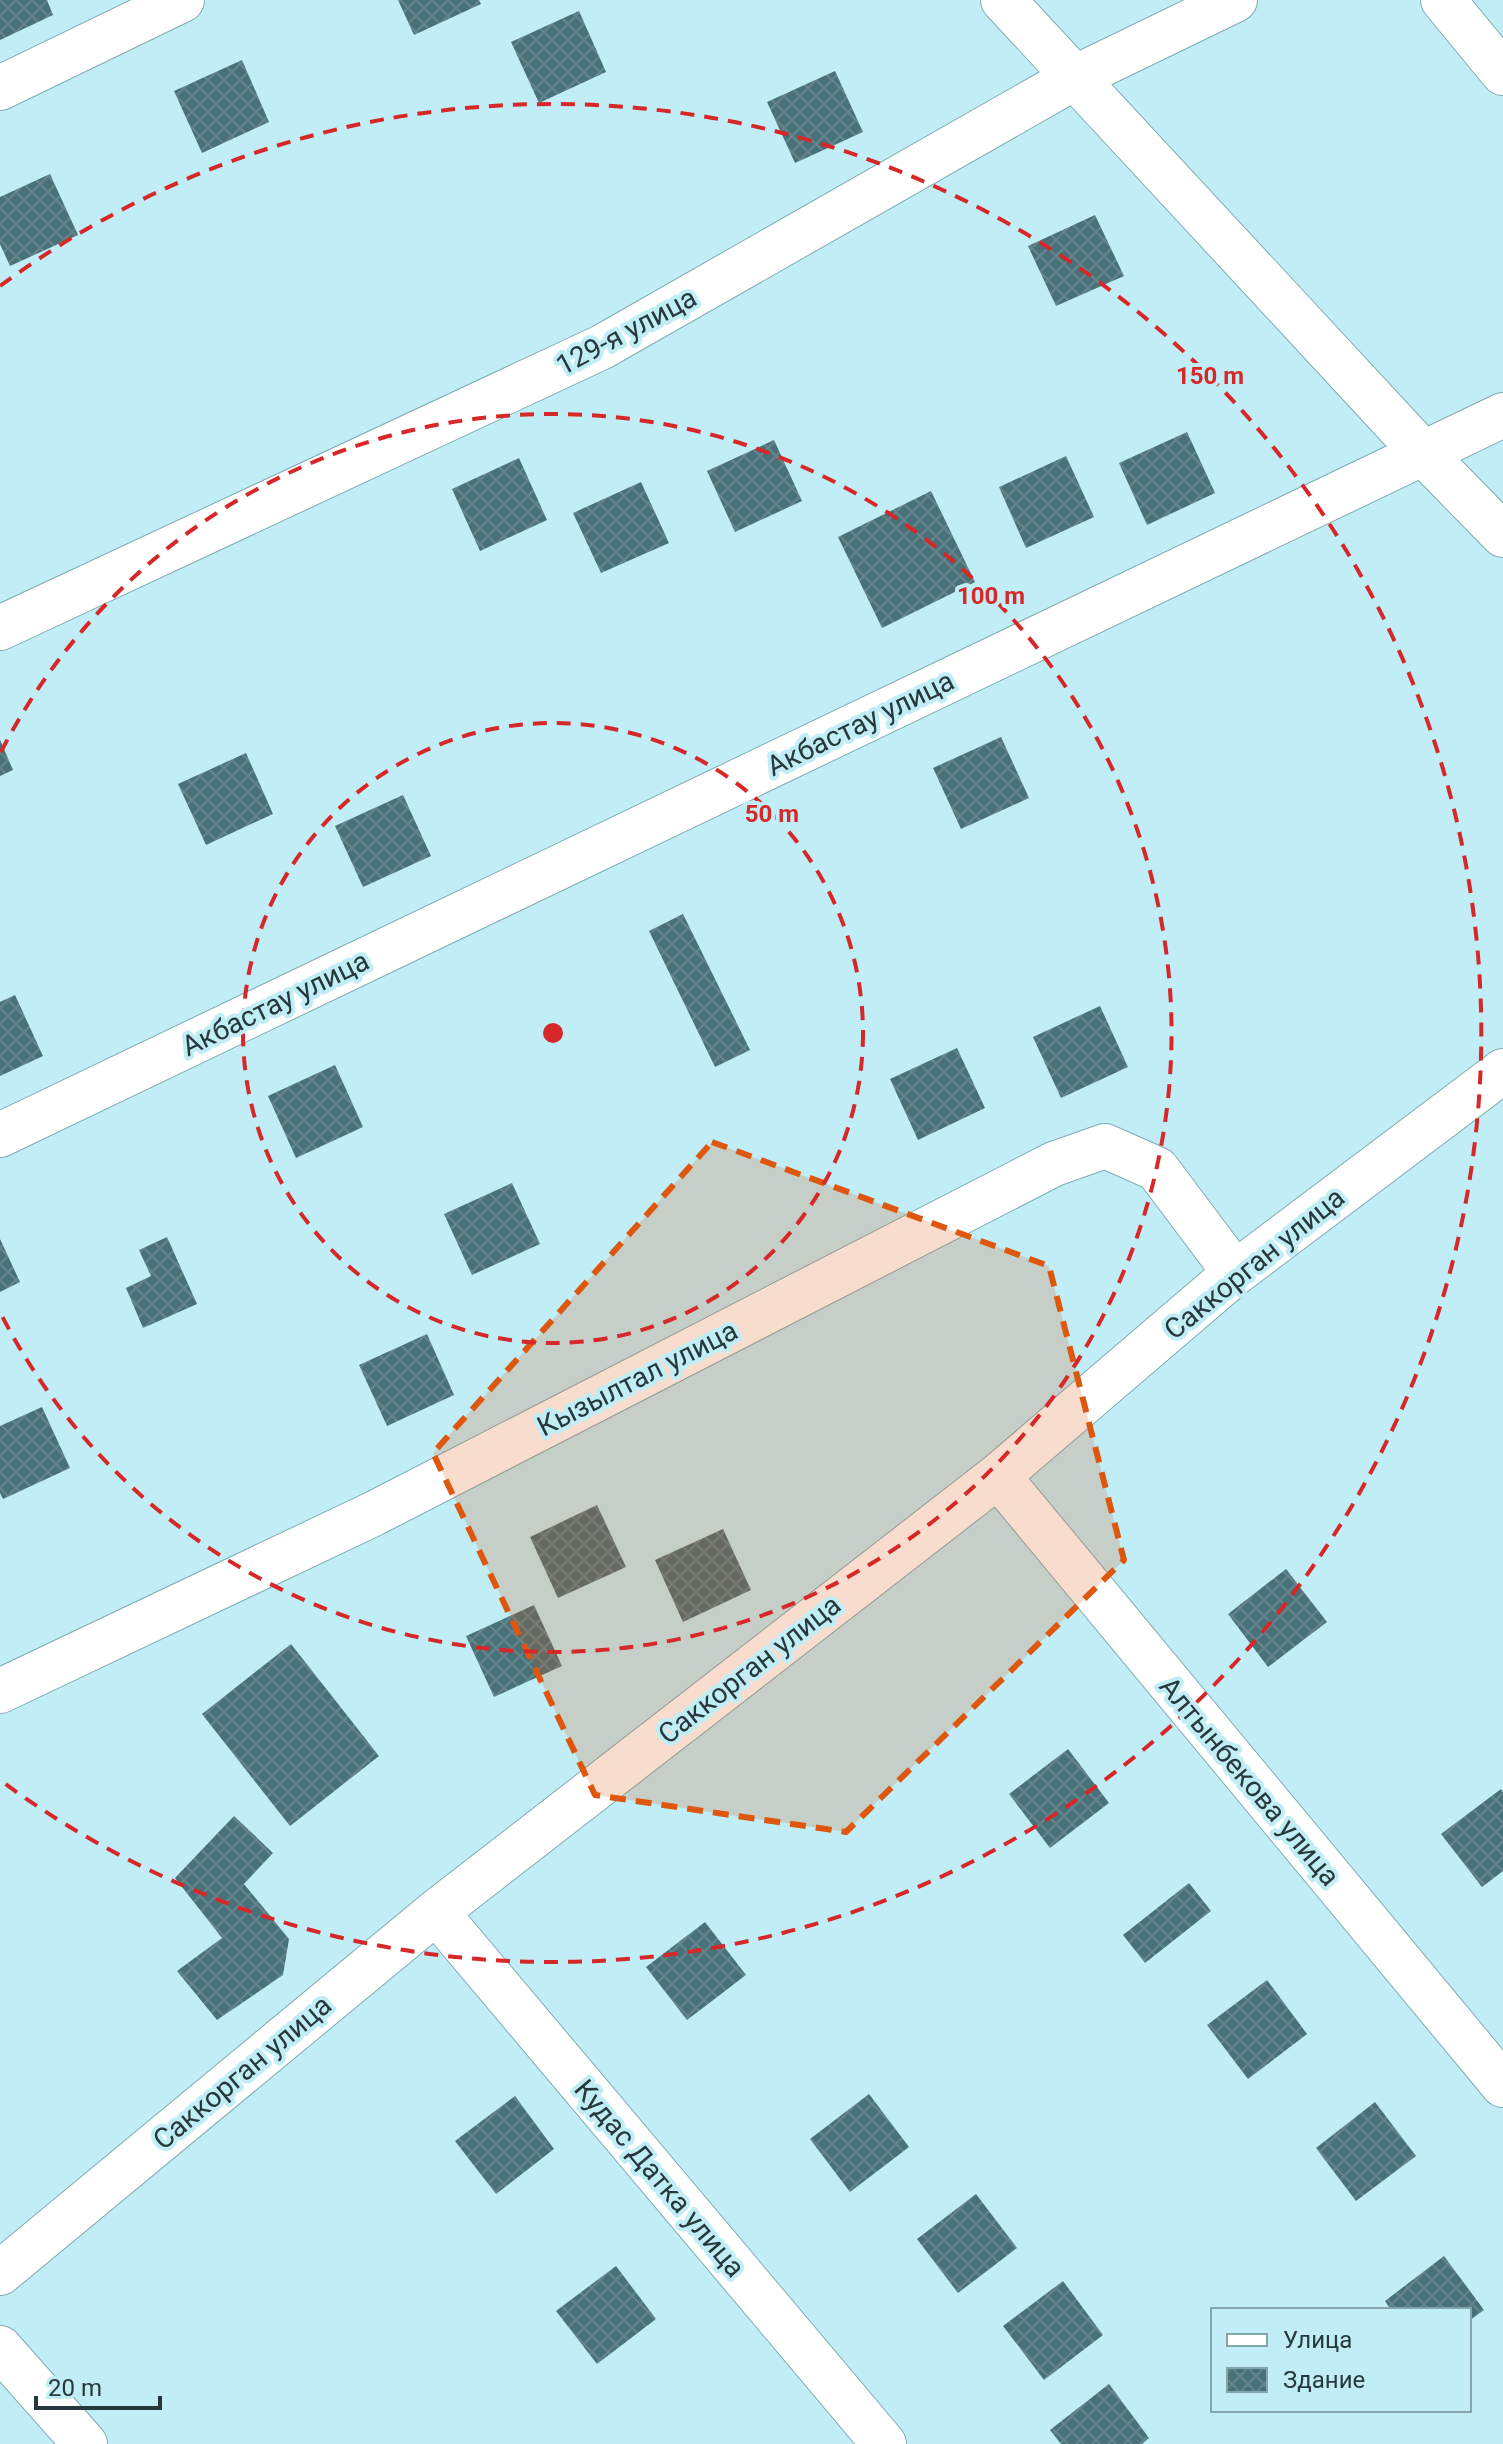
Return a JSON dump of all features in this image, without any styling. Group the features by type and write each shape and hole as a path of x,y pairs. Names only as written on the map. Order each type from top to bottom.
{"street":[{"path":"0,88 182,0"},
{"path":"1003,0 1423,453 1503,535"},
{"name":"129-я улица","path":"0,628 602,347 1074,78 1235,0"},
{"path":"1443,0 1503,73"},
{"name":"Акбастау улица","path":"0,1135 1503,415"},
{"name":"Саккорган улица","path":"0,2273 436,1912 998,1476 1235,1273 1503,1071"},
{"name":"Кызылтал улица","path":"0,1691 373,1514 1054,1164 1105,1146 1157,1169 1235,1273"},
{"name":"Алтынбекова улица","path":"998,1476 1503,2085"},
{"name":"Кудас Датка улица","path":"436,1912 884,2444"},
{"path":"0,2348 85,2444"}],"highlighted area":[{"path":"712,1142 1049,1266 1124,1560 846,1832 595,1795 433,1453"}],"building":[{"path":"0,0 47,0 53,15 0,40"},
{"path":"398,0 479,0 481,4 414,35"},
{"path":"579,11 606,72 539,103 511,42"},
{"path":"242,60 269,122 202,153 174,91"},
{"path":"835,71 863,132 795,163 767,102"},
{"path":"50,174 78,235 10,266 0,244 0,197"},
{"path":"1095,215 1124,276 1056,306 1028,246"},
{"path":"1187,432 1215,493 1147,525 1119,463"},
{"path":"774,440 802,501 735,532 707,471"},
{"path":"1066,456 1094,517 1026,548 999,487"},
{"path":"519,458 547,520 480,551 452,489"},
{"path":"641,482 669,543 601,573 573,513"},
{"path":"931,491 975,582 882,628 838,537"},
{"path":"1001,737 1029,798 961,829 933,768"},
{"path":"0,740 13,770 0,776"},
{"path":"246,753 273,814 206,845 178,784"},
{"path":"403,795 431,856 363,887 335,826"},
{"path":"683,914 750,1050 715,1067 649,931"},
{"path":"15,995 43,1056 0,1076 0,1002"},
{"path":"1100,1006 1128,1067 1061,1098 1033,1037"},
{"path":"957,1048 985,1108 918,1140 890,1079"},
{"path":"335,1065 363,1127 296,1158 268,1096"},
{"path":"512,1183 540,1244 472,1275 444,1214"},
{"path":"167,1237 197,1304 143,1328 126,1288 151,1276 139,1250"},
{"path":"0,1239 20,1282 0,1292"},
{"path":"427,1334 454,1395 387,1426 359,1365"},
{"path":"42,1407 70,1468 3,1499 0,1493 0,1426"},
{"path":"597,1505 626,1567 558,1598 530,1537"},
{"path":"723,1529 751,1590 683,1622 655,1560"},
{"path":"1286,1569 1327,1622 1268,1667 1228,1614"},
{"path":"534,1605 562,1666 494,1697 466,1636"},
{"path":"291,1644 379,1756 290,1826 202,1714"},
{"path":"1068,1749 1109,1803 1050,1848 1009,1794"},
{"path":"1501,1789 1503,1871 1482,1887 1441,1834"},
{"path":"234,1816 273,1853 244,1884 289,1939 283,1975 217,2020 177,1971 222,1938 175,1878"},
{"path":"1189,1883 1211,1911 1145,1963 1123,1935"},
{"path":"705,1922 746,1975 687,2020 646,1967"},
{"path":"1267,1980 1307,2034 1248,2079 1207,2025"},
{"path":"869,2094 909,2147 850,2192 810,2139"},
{"path":"515,2096 554,2149 496,2194 455,2141"},
{"path":"1375,2102 1416,2156 1356,2201 1316,2148"},
{"path":"976,2194 1017,2248 958,2293 917,2239"},
{"path":"1444,2256 1484,2310 1471,2320 1471,2308 1390,2308 1385,2301"},
{"path":"616,2266 656,2319 597,2364 556,2311"},
{"path":"1063,2281 1103,2335 1044,2380 1003,2326"},
{"path":"1109,2384 1149,2438 1142,2444 1061,2444 1050,2430"}]}
